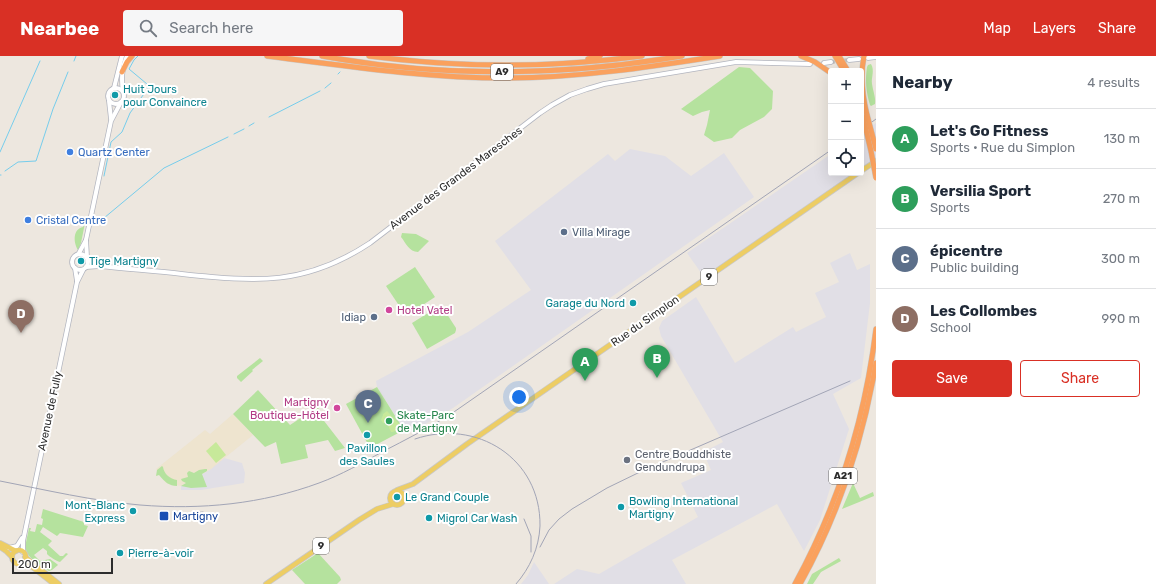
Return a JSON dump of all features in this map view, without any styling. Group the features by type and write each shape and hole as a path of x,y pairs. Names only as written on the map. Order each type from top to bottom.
{"highway":[{"path":"122,72 132,56"},
{"path":"267,56 373,70"},
{"name":"A9","path":"293,56 373,70 421,75 526,78 610,72 683,59"},
{"name":"A9","path":"322,56 404,68 510,72 593,68 710,56"},
{"path":"369,56 413,61 517,65 598,61 642,56"},
{"path":"557,63 578,61 600,56"},
{"path":"683,59 720,56"},
{"path":"801,56 815,62 828,71"},
{"path":"835,56 842,68"},
{"path":"839,56 846,68"},
{"path":"862,104 861,84 864,57"},
{"path":"864,114 876,149"},
{"path":"864,115 872,151 876,179"},
{"name":"A21","path":"800,584 824,536 845,483 861,432 874,366 876,329"},
{"name":"A21","path":"794,584 821,530 842,478 871,380"}],"main road":[{"path":"111,122 110,101 108,96 109,92 114,88 122,56"},
{"path":"86,240 89,263 85,268 78,270 72,263 72,258 79,253 86,240 111,122 124,97 121,83 122,72 127,56"},
{"path":"850,60 864,57 876,57"},
{"name":"Avenue des Grandes Maresches","path":"85,268 100,266 249,279 278,278 307,273 340,261 370,243 540,113 575,93 604,84 724,64 744,62 810,64"},
{"path":"824,63 831,62"},
{"path":"114,88 119,88 123,91"},
{"path":"110,101 115,104 121,102"},
{"path":"864,169 876,161"},
{"name":"Rue du Simplon","path":"397,490 413,484 854,176"},
{"path":"79,253 88,258"},
{"name":"Avenue des Grandes Maresches","path":"88,258 100,266"},
{"name":"Avenue de Fully","path":"75,268 77,282"},
{"name":"Avenue de Fully","path":"24,555 24,535 77,282 85,268"},
{"name":"Rue du Simplon","path":"404,497 413,484"},
{"path":"397,490 402,492 404,497"},
{"name":"9","path":"266,584 377,509 392,492 397,490"},
{"path":"390,496 390,500 393,504"},
{"name":"9","path":"377,509 393,504 400,504 404,497"},
{"path":"9,548 18,545 24,535"},
{"name":"Avenue de Fully","path":"17,551 23,541"},
{"path":"0,543 24,555 59,584"},
{"path":"0,547 12,557 14,562 31,566 54,584"},
{"path":"12,557 13,553 17,551"},
{"path":"20,563 24,560 24,555"}],"shaded area":[{"path":"876,123 876,158 864,166 864,140 864,131"},
{"path":"630,149 665,156 691,176 724,153 754,197 453,408 407,434 377,387 376,381 468,332 531,290 495,241 608,154 615,161"},
{"path":"828,156 828,176 850,176 704,277 687,253"},
{"path":"850,253 857,270 870,264 870,303 861,378 833,394 849,429 820,520 804,551 777,504 672,560 686,584 554,584 577,569 599,574 698,517 681,483 711,470 703,452 723,442 661,336 659,328 662,321 696,297 735,363 793,327 796,332 826,317 815,293 839,282 830,263"},
{"path":"233,414 253,435 211,469 181,486 166,483 156,469 205,430 210,434"},
{"path":"224,458 242,463 245,473 244,483 201,490 181,490 181,486 211,469"},
{"path":"534,562 549,584 521,584 528,575"}],"green space":[{"path":"871,64 873,69 872,84 875,104 871,106 866,81 867,67"},
{"path":"739,67 750,68 773,91 772,109 764,117 740,130 732,138 714,142 704,135 710,110 693,116 681,109"},
{"path":"85,223 78,250 76,247 75,236 77,230 83,227"},
{"path":"402,233 416,234 429,241 418,252 415,252 408,247 401,237"},
{"path":"415,267 435,297 406,316 386,286"},
{"path":"441,305 456,330 455,333 427,349 412,323"},
{"path":"260,358 263,361 241,382 237,376"},
{"path":"377,387 404,430 370,448 346,404"},
{"path":"258,390 290,425 319,406 318,413 345,448 335,451 328,440 305,445 308,458 281,464 276,442 265,447 233,414"},
{"name":"Skate-Parc de Martigny","path":"387,411 401,426 393,432 391,432 387,423 383,423 381,420 383,414"},
{"path":"216,442 226,455 216,463 206,451"},
{"path":"162,466 168,476 177,480 177,486 167,483 159,475 156,476 157,470"},
{"path":"207,469 207,471 202,474 207,487 191,488 181,486 186,483 181,479 188,477 187,473 189,471 194,473 199,470"},
{"path":"853,483 860,498 873,492 874,496 842,509"},
{"path":"43,509 84,522 84,525 88,526 83,537 60,533 57,536 43,527 40,532 52,541 48,545 60,556 63,556 66,553 68,554 60,562 48,555 47,551 43,548 34,555 40,561 50,559 58,565 49,571 31,558 26,551 29,528 31,528 30,531 35,532 37,524 42,525 43,519 41,518"},
{"path":"318,553 340,577 341,580 337,584 305,584 292,570"},
{"path":"839,558 841,561 821,572 813,584 807,584 812,574"}],"waterway":[{"path":"74,61 76,56"},
{"path":"104,176 111,142 122,132 130,113 149,87 129,69 138,56"},
{"path":"0,152 40,61"},
{"path":"5,171 18,162 36,161 53,109 68,72"},
{"path":"325,88 331,83"},
{"path":"269,117 320,91"},
{"path":"249,126 254,123"},
{"path":"234,134 244,129"},
{"path":"98,223 164,168 228,137"}],"tunnel":[{"path":"831,62 849,60"}],"railway":[{"path":"864,128 876,119"},
{"path":"0,481 105,501 140,505 186,507 253,501 276,496 327,480 359,465 451,414 828,152"},
{"path":"540,547 549,530 559,519 572,509 607,488 642,471 850,381"},
{"path":"415,439 438,434 460,434 482,439 501,449 517,463 529,481 537,502 540,526 536,550 526,571 516,584"},
{"path":"181,514 203,512"},
{"path":"524,519 531,536 531,552"}],"place":[{"name":"Huit Jours pour Convaincre","path":"115,95"},
{"name":"Quartz Center","path":"70,152"},
{"name":"Cristal Centre","path":"28,220"},
{"name":"Villa Mirage","path":"564,232"},
{"name":"Tige Martigny","path":"81,261"},
{"name":"Garage du Nord","path":"633,303"},
{"name":"Hotel Vatel","path":"389,310"},
{"name":"Idiap","path":"374,317"},
{"name":"Les Collombes","path":"21,333"},
{"name":"Versilia Sport","path":"657,378"},
{"name":"Let's Go Fitness","path":"585,381"},
{"name":"Martigny Boutique-Hôtel","path":"337,408"},
{"name":"Skate-Parc de Martigny","path":"389,421"},
{"name":"épicentre","path":"368,423"},
{"name":"Pavillon des Saules","path":"367,435"},
{"name":"Centre Bouddhiste Gendundrupa","path":"627,460"},
{"name":"Le Grand Couple","path":"397,497"},
{"name":"Bowling International Martigny","path":"621,507"},
{"name":"Mont-Blanc Express","path":"133,511"},
{"name":"Martigny","path":"164,516"},
{"name":"Migrol Car Wash","path":"429,518"},
{"name":"Pierre-à-voir","path":"120,553"}]}
